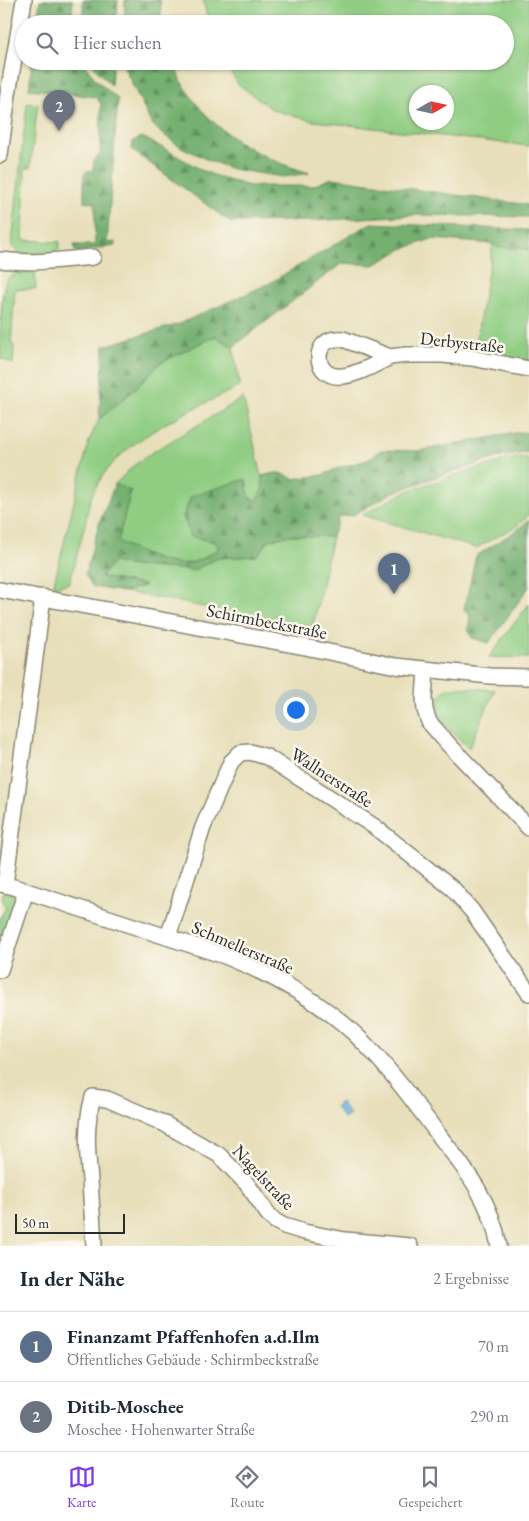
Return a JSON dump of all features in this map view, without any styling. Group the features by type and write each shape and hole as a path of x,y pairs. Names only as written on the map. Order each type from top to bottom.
{"street":[{"path":"21,15 24,0"},
{"path":"0,155 15,53"},
{"path":"0,260 58,261 93,256"},
{"name":"Derbystraße","path":"390,357 443,355 472,358 529,369"},
{"name":"Schirmbeckstraße","path":"0,590 396,666 490,676 529,677"},
{"path":"3,885 43,597"},
{"path":"426,670 424,698 429,722 439,735 529,828"},
{"name":"Wallnerstraße","path":"168,937 203,827 231,762 240,753 250,752 267,757 375,827 453,889 472,911 529,993"},
{"name":"Schmellerstraße","path":"3,885 168,937 252,967 303,994 346,1025 366,1044 401,1085 474,1182 489,1209 499,1246"},
{"path":"0,970 26,891"},
{"name":"Nagelstraße","path":"94,1246 87,1148 89,1111 94,1097 107,1099 163,1122 219,1156 246,1184 268,1214 280,1224 294,1230 336,1238 410,1246"}],"green space":[{"path":"40,0 73,0 72,15 38,15"},
{"path":"83,0 118,0 117,15 83,15"},
{"path":"125,0 160,0 161,15 124,15"},
{"path":"203,0 529,0 529,146 313,121 273,110 238,84 229,70 514,70 514,15 207,15"},
{"path":"31,70 89,70 96,80 118,99 107,243 115,242 115,246 79,252 75,251 74,245 95,245 95,203 84,202 84,174 87,171 93,171 94,160 100,154 101,104 96,97 29,89"},
{"path":"97,70 112,70 111,85"},
{"path":"125,70 177,70 195,102 227,134 267,157 310,173 283,177 232,169 183,148 161,133 151,123"},
{"path":"27,103 38,104 30,168 25,168 23,240 60,242 59,250 45,253 19,253 12,243"},
{"path":"142,137 203,171 250,186 312,186 332,178 529,205 529,217 415,215 311,221 230,222 132,150 133,141"},
{"path":"371,223 529,230 529,249 432,239 402,249 374,265 342,263 233,347 215,336 160,363 135,389 99,419 104,346 179,324 268,284"},
{"path":"493,244 498,247 529,249 529,362 474,352"},
{"path":"35,272 36,289 15,289 11,345 14,345 13,364 0,358 1,315 5,283 8,278 14,275"},
{"path":"215,336 233,347 240,386 154,430 116,460 101,478 91,498 69,583 53,587 89,441 99,419 135,389 160,363"},
{"path":"243,398 262,476 263,488 257,501 249,498 246,479 191,536 215,542 219,548 199,560 179,564 157,559 117,541 131,492 115,484 146,456"},
{"path":"520,432 529,433 529,452 496,458 394,492 353,515 339,517 332,537 290,535 269,540 257,556 218,558 194,570 135,566 113,562 101,577 145,585 124,592 93,587 85,575 99,524 115,484 131,491 118,541 157,559 179,564 189,563 202,559 219,548 215,542 190,536 183,516 191,496 246,479 249,498 257,501 263,488 262,476 281,473 293,479 323,475 338,468 368,460 381,450 419,451"},
{"path":"515,458 529,459 529,515 518,525 476,548 362,515 407,491 470,470"},
{"path":"529,520 529,587 489,643 472,638 468,629 470,616 464,609 476,556"},
{"path":"290,535 332,537 312,630 124,592 144,586 101,577 113,562 135,566 194,570 218,558 257,556 269,540"},
{"path":"529,604 529,658 489,657"},
{"path":"459,687 495,690 469,748 446,726 438,712 437,704 441,694 448,689"},
{"path":"3,892 16,894 17,903 13,907 3,933 7,940 0,947 0,918 6,908 2,900"}],"water":[{"path":"341,1102 350,1115 344,1119 335,1107"}],"place":[{"name":"Ditib-Moschee","path":"59,131"},
{"name":"Finanzamt Pfaffenhofen a.d.Ilm","path":"394,594"}]}
